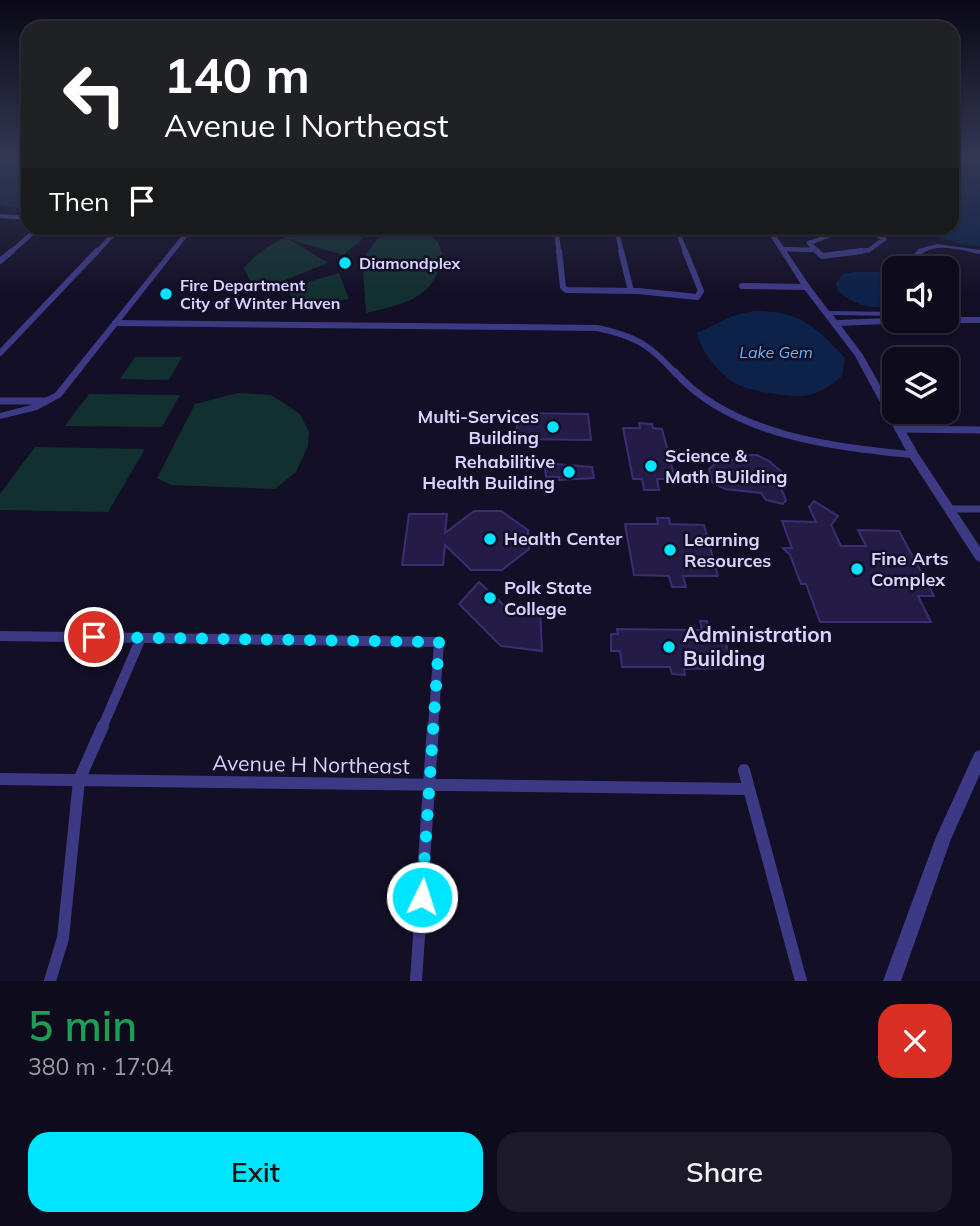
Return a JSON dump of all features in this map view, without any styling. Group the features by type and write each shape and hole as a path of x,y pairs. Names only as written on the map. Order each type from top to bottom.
{"street":[{"path":"0,216 21,218"},
{"path":"2,258 30,235"},
{"path":"0,353 111,235"},
{"path":"0,416 34,408 67,386 185,235"},
{"path":"557,235 565,289 632,291 689,298 699,296 701,291 679,235"},
{"path":"618,235 632,291"},
{"path":"772,235 807,287 859,355 898,429 980,557"},
{"path":"828,236 809,243 822,256 871,249 884,239 877,235"},
{"path":"915,256 924,248 942,246 980,252"},
{"path":"782,250 814,250"},
{"path":"742,286 807,287"},
{"path":"828,313 882,314"},
{"path":"123,314 131,323"},
{"path":"959,320 980,320"},
{"path":"837,323 882,321"},
{"path":"116,323 597,328 618,332 644,343 698,394 759,423 834,445 914,455"},
{"path":"0,401 47,401"},
{"path":"898,429 980,430"},
{"path":"949,509 980,509"},
{"path":"0,636 439,642 416,981"},
{"path":"50,981 63,938 79,780 141,638"},
{"path":"892,981 944,837 980,757"},
{"path":"744,770 801,981"},
{"name":"Avenue H Northeast","path":"0,779 748,789"}],"green space":[{"path":"292,235 367,235 343,255 289,239 328,263 255,292 244,268 265,249"},
{"path":"381,235 431,235 442,255 437,262 364,257"},
{"path":"439,266 429,287 421,294 400,304 366,313 363,269"},
{"path":"339,273 349,299 322,304 306,303 284,289"},
{"path":"135,357 182,357 169,380 120,379"},
{"path":"238,393 271,395 300,414 309,432 308,446 296,472 275,489 171,485 157,478 195,404"},
{"path":"89,394 180,395 162,427 65,426"},
{"path":"35,447 145,449 108,512 0,510 0,494"}],"water":[{"path":"21,203 21,209 0,204"},
{"path":"959,203 980,203 980,246 965,245 930,235 959,235"},
{"path":"882,272 882,306 864,306 838,291 836,283 843,274"},
{"name":"Lake Gem","path":"753,311 783,313 815,329 845,358 842,376 823,390 802,396 757,391 730,380 709,359 697,333 735,315"}],"building":[{"name":"Multi-Services Building","path":"504,413 588,414 591,440 517,439 517,420 504,419"},
{"name":"Science & Math BUilding","path":"639,423 652,424 653,428 662,429 675,479 657,479 659,490 644,490 642,479 633,479 623,428 640,428"},
{"path":"748,455 757,455 769,461 783,473 785,488 781,488 786,500 783,504 766,500 761,493 725,489 712,482 709,469 720,460 744,460"},
{"name":"Rehabilitive Health Building","path":"555,464 592,467 594,478 559,480 559,477 546,477 545,466"},
{"name":"Fine Arts Complex","path":"814,501 838,516 831,525 841,546 866,546 858,530 899,531 934,596 918,596 931,622 820,622 806,584 801,584 790,555 783,548 792,548 782,521 816,522 809,507"},
{"name":"Health Center","path":"474,511 501,511 528,530 529,549 502,570 471,570 445,545 443,565 402,565 409,514 447,514 445,533"},
{"name":"Learning Resources","path":"657,518 669,518 670,524 704,525 718,576 683,576 686,587 672,587 669,576 634,575 625,524 658,524"},
{"path":"479,582 511,612 518,606 540,607 542,651 501,646 459,604"},
{"name":"Administration Building","path":"700,621 707,621 709,630 722,630 730,658 719,658 721,668 684,669 685,675 672,674 670,667 622,667 620,651 611,651 611,634 618,634 617,629 702,630"}],"place":[{"name":"Diamondplex","path":"345,263"},
{"name":"Fire Department City of Winter Haven","path":"166,294"},
{"name":"Multi-Services Building","path":"553,427"},
{"name":"Science & Math BUilding","path":"651,466"},
{"name":"Rehabilitive Health Building","path":"569,472"},
{"name":"Health Center","path":"490,539"},
{"name":"Learning Resources","path":"670,550"},
{"name":"Fine Arts Complex","path":"857,569"},
{"name":"Polk State College","path":"490,598"},
{"name":"Administration Building","path":"669,647"}],"route":[{"path":"94,637 439,642 422,897"}]}
